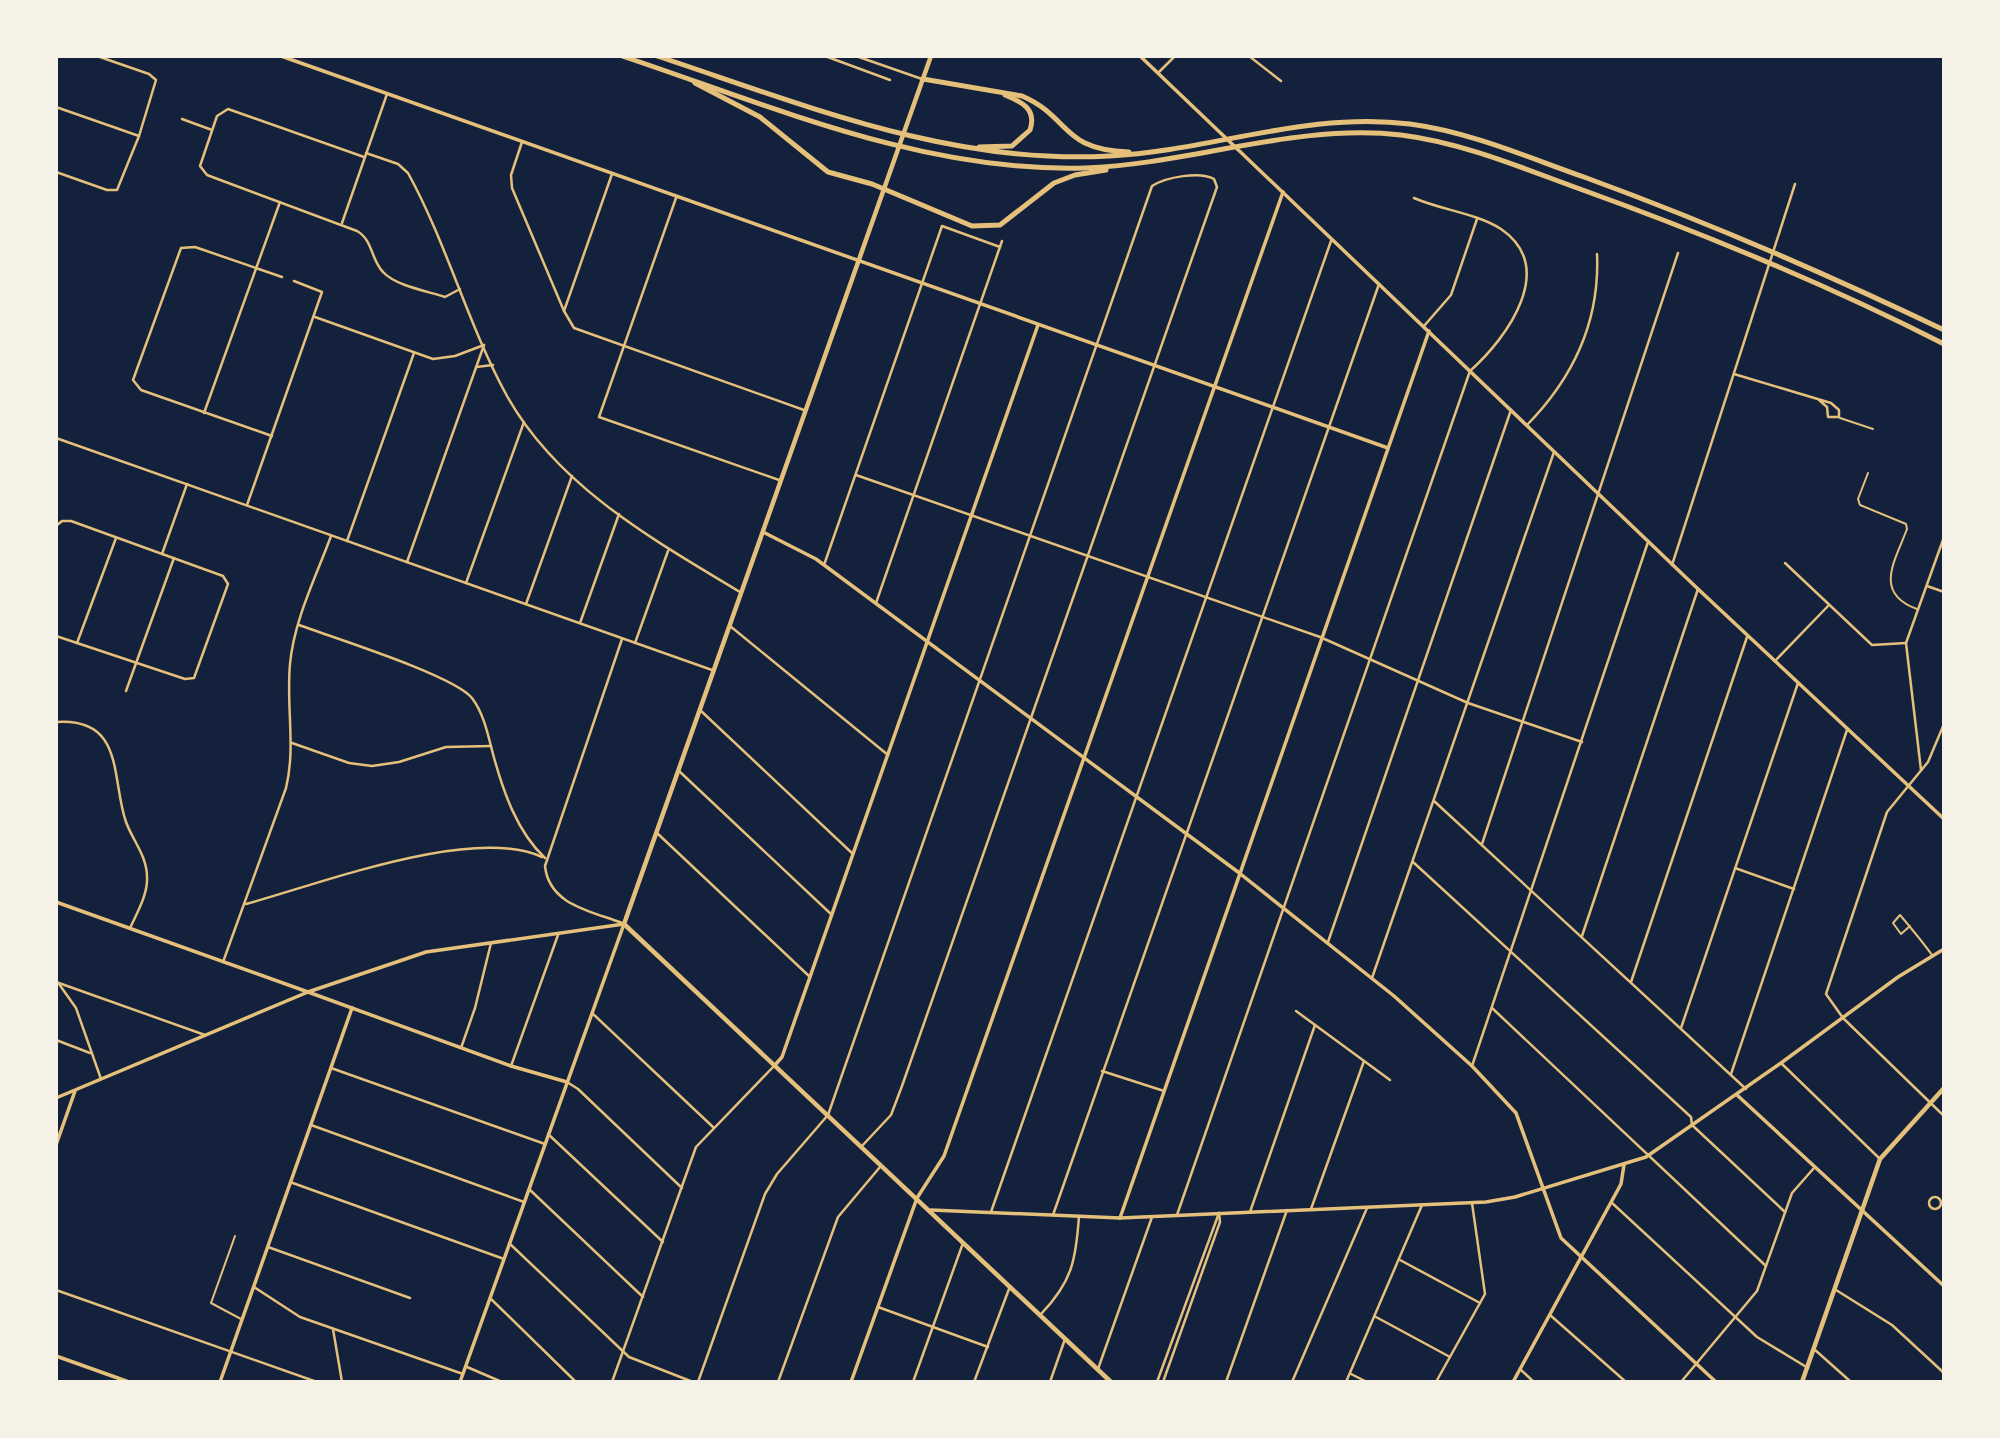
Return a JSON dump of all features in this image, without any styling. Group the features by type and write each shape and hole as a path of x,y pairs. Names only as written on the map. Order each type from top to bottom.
{"highway":[{"path":"622,56 876,140 924,152 978,162 1045,168 1155,162"},
{"path":"657,56 880,130 927,142 995,153 1054,157 1163,151 1330,122 1381,122 1448,131 1489,143 1711,224 1812,267 1944,330"},
{"path":"673,73 757,115 828,172 884,189 966,224 991,227 1006,222 1046,188 1066,177 1331,133 1398,135 1447,144 1717,240 1944,344"},
{"path":"923,79 1029,99 1075,139 1091,148 1121,152 1163,151"},
{"path":"927,142 999,148 1014,145 1023,139 1032,123 1028,108 1011,97 985,89"}],"main road":[{"path":"931,56 624,924 1111,1382"},
{"path":"1802,1382 1880,1159 1944,1088"}],"street":[{"path":"56,172 107,191 117,190 139,136 156,80 97,56"},
{"path":"281,56 921,285 1388,448"},
{"path":"825,56 888,79 890,70"},
{"path":"856,56 890,70 923,79"},
{"path":"1140,56 1672,565 1944,819"},
{"path":"1158,73 1175,56"},
{"path":"1250,56 1281,81"},
{"path":"341,224 387,94"},
{"path":"56,107 139,136"},
{"path":"460,289 445,297 390,277 379,267 365,236 341,224 202,171 201,163 219,113 231,109 398,164 408,173 460,289 493,365 524,422 572,476 619,514 668,549 740,592"},
{"path":"182,119 212,130"},
{"path":"522,142 513,169 512,188 564,311 578,331 804,410"},
{"path":"564,311 612,174"},
{"path":"698,1382 765,1194 777,1174 828,1115 1152,186 1160,181 1207,174 1214,178 1217,187 892,1112 861,1147"},
{"path":"1672,565 1795,184"},
{"path":"851,1382 917,1198 944,1156 1283,192"},
{"path":"676,198 599,417 779,480"},
{"path":"1177,1215 1470,371 1509,327 1521,301 1526,276 1524,257 1514,241 1500,229 1477,219 1414,198"},
{"path":"204,413 280,201"},
{"path":"1424,326 1451,295 1477,219"},
{"path":"824,565 942,226 1000,247"},
{"path":"991,1212 1332,238"},
{"path":"876,603 1002,241"},
{"path":"272,436 137,388 133,380 181,248 195,247 282,277"},
{"path":"1482,844 1525,723 1678,253"},
{"path":"1527,425 1564,382 1581,349 1596,298 1597,254"},
{"path":"247,505 321,292 294,281"},
{"path":"1052,1215 1379,283"},
{"path":"313,317 414,353 443,359 484,345"},
{"path":"612,1382 696,1147 782,1057 1038,325"},
{"path":"1120,1218 1238,872 1429,331"},
{"path":"407,562 484,345"},
{"path":"347,541 414,353"},
{"path":"476,367 493,365"},
{"path":"1734,374 1819,400 1836,406 1839,417 1828,417 1827,407 1819,400"},
{"path":"1328,942 1511,410"},
{"path":"466,583 524,422"},
{"path":"56,438 712,670"},
{"path":"1372,978 1554,451"},
{"path":"856,475 1320,637 1468,703 1582,742"},
{"path":"526,604 572,476"},
{"path":"162,554 187,484"},
{"path":"580,623 619,514"},
{"path":"56,636 190,680 197,675 228,588 228,581 174,558 71,521 57,524"},
{"path":"761,531 797,547 928,641 1238,872 1389,992 1472,1066 1516,1113 1558,1234 1716,1382"},
{"path":"223,962 286,788 292,743 290,670 299,625 331,535"},
{"path":"77,643 116,537"},
{"path":"1921,770 1906,643 1944,537"},
{"path":"1472,1066 1648,541"},
{"path":"635,643 668,549"},
{"path":"126,691 174,558"},
{"path":"1785,563 1874,646 1906,643"},
{"path":"1927,586 1944,592"},
{"path":"1582,936 1699,589"},
{"path":"1775,662 1829,605"},
{"path":"299,625 460,687 476,705 507,798 533,847 545,859"},
{"path":"729,625 888,755"},
{"path":"1631,982 1748,636"},
{"path":"622,639 545,859 548,879 559,896 624,924"},
{"path":"1681,1028 1798,683"},
{"path":"699,709 853,854"},
{"path":"56,722 66,721 90,728 114,754 122,810 144,858 148,878 130,928"},
{"path":"1944,724 1934,751 1909,788 1887,812 1826,994 1843,1018 1944,1116"},
{"path":"1731,1074 1847,730"},
{"path":"292,743 349,763 372,766 399,762 446,747 491,746"},
{"path":"677,769 832,915"},
{"path":"1434,801 1745,1089"},
{"path":"656,831 810,977"},
{"path":"244,905 448,851 516,850 545,859"},
{"path":"1413,862 1692,1116 1692,1125 1785,1212"},
{"path":"1735,868 1794,889"},
{"path":"56,902 511,1066 567,1082 578,1089 682,1188"},
{"path":"56,1098 309,992 426,952 624,924"},
{"path":"460,1382 624,924"},
{"path":"511,1066 558,935"},
{"path":"461,1048 491,943"},
{"path":"931,1210 1120,1218 1502,1200 1646,1157 1944,949"},
{"path":"56,981 205,1035"},
{"path":"56,981 76,1008 101,1079"},
{"path":"220,1382 352,1007"},
{"path":"1492,1008 1646,1157 1766,1266"},
{"path":"1296,1012 1390,1080"},
{"path":"592,1013 713,1127"},
{"path":"1250,1212 1315,1025"},
{"path":"56,1040 90,1053"},
{"path":"1311,1209 1364,1061"},
{"path":"1782,1063 1880,1159"},
{"path":"331,1068 545,1144"},
{"path":"1102,1070 1164,1091"},
{"path":"56,1145 75,1090"},
{"path":"1737,1095 1944,1286"},
{"path":"311,1125 524,1202"},
{"path":"548,1134 663,1242"},
{"path":"778,1382 838,1217 881,1165"},
{"path":"1513,1382 1621,1184 1624,1165"},
{"path":"1681,1382 1756,1292 1792,1193 1815,1167"},
{"path":"290,1182 504,1259"},
{"path":"529,1189 643,1297"},
{"path":"1611,1202 1757,1337 1808,1367"},
{"path":"1436,1382 1485,1294 1472,1203"},
{"path":"1346,1382 1422,1205"},
{"path":"1292,1382 1367,1208"},
{"path":"1226,1382 1287,1210"},
{"path":"1157,1382 1219,1213"},
{"path":"1163,1382 1220,1222 1219,1213"},
{"path":"1040,1314 1063,1291 1077,1249 1079,1216"},
{"path":"1098,1369 1152,1216"},
{"path":"913,1382 963,1241"},
{"path":"509,1243 623,1352 642,1364 693,1382"},
{"path":"267,1247 410,1298"},
{"path":"1399,1260 1480,1303"},
{"path":"974,1382 1010,1286"},
{"path":"253,1287 286,1310 463,1374"},
{"path":"1835,1289 1892,1325 1944,1373"},
{"path":"56,1290 317,1382"},
{"path":"490,1298 576,1382"},
{"path":"878,1307 988,1347"},
{"path":"1550,1315 1626,1382"},
{"path":"1375,1316 1450,1357"},
{"path":"333,1329 342,1382"},
{"path":"1050,1382 1066,1338"},
{"path":"1814,1349 1850,1382"},
{"path":"56,1356 128,1382"},
{"path":"466,1366 502,1382"},
{"path":"1520,1369 1534,1382"},
{"path":"1350,1373 1367,1382"}],"lane":[{"path":"1839,417 1873,429"},
{"path":"1868,473 1858,499 1860,505 1906,524 1907,529 1890,574 1890,584 1903,604 1918,610"},
{"path":"1910,926 1901,934 1893,923 1899,915 1910,926 1933,956"},
{"path":"236,1236 211,1303 224,1308 225,1314 242,1320"}]}
